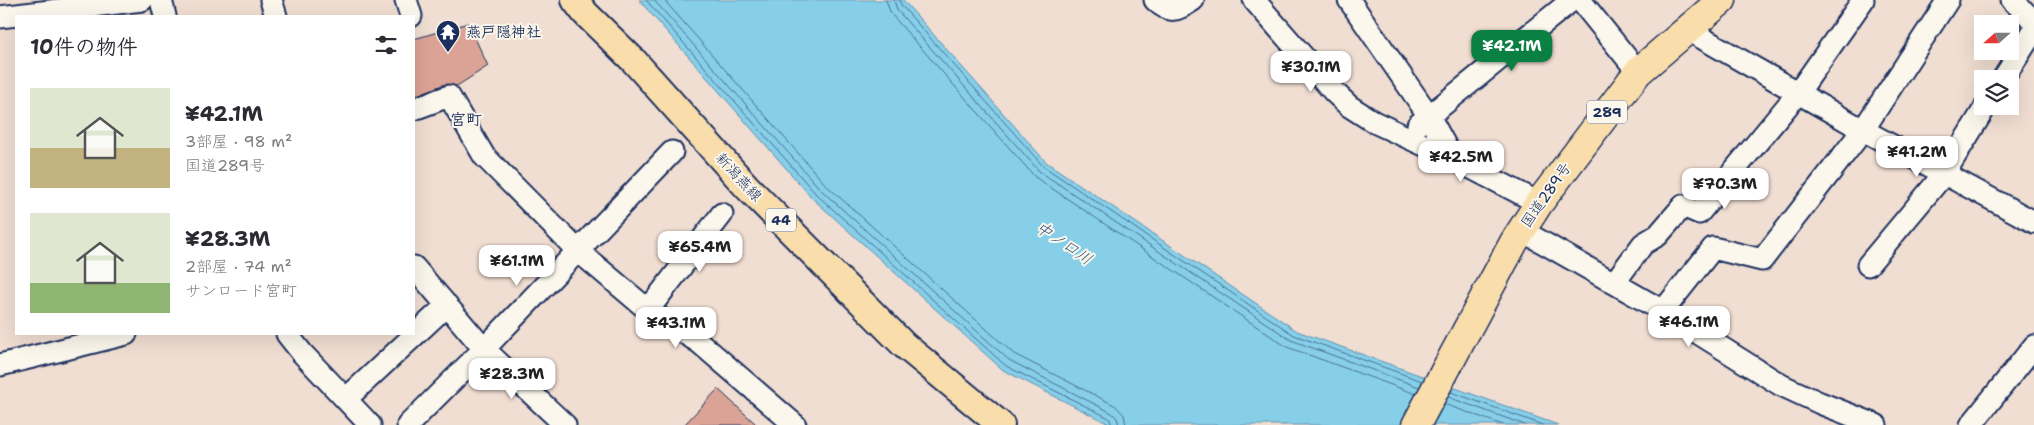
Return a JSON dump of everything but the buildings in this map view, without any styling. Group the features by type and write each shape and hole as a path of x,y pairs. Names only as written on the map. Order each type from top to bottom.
{"highway":[{"name":"国道289号","path":"1416,425 1517,236 1538,203 1638,72 1722,0"}],"main road":[{"name":"新潟燕線","path":"575,0 585,13 634,61 747,187 904,345 996,423"}],"street":[{"path":"17,15 142,0"},
{"path":"161,0 165,15"},
{"path":"271,0 276,15"},
{"path":"406,0 411,15"},
{"path":"1154,0 1165,9 1172,10 1193,0"},
{"path":"1254,0 1334,92 1349,106 1374,122 1452,158 1538,203"},
{"path":"1349,0 1429,116 1452,158"},
{"path":"1407,136 1572,0"},
{"path":"1580,0 1638,72"},
{"path":"1614,283 1643,244 1658,235 1683,206 1699,213 1798,93 1863,0"},
{"path":"1663,311 1713,248 1762,260 1862,130 1948,0"},
{"path":"2012,0 2034,21"},
{"path":"0,17 15,15"},
{"path":"1688,30 1862,130 2034,222"},
{"path":"2009,70 2034,30"},
{"path":"415,109 449,96 484,156 577,250 648,310 700,343 795,425"},
{"path":"1868,265 1944,174 1980,115"},
{"path":"408,425 484,349 672,152"},
{"path":"648,310 722,214"},
{"path":"1517,236 1614,283 1782,385 1820,403 1876,425"},
{"path":"415,268 484,349 565,425"},
{"path":"415,335 447,305"},
{"path":"0,365 122,335"},
{"path":"288,335 370,425"},
{"path":"346,399 415,335"},
{"path":"1971,425 2034,346"}],"water":[{"name":"中ノ口川","path":"639,0 903,0 1046,162 1297,331 1558,425 1111,425 1003,370 812,198"}],"place":[{"name":"燕戸隠神社","path":"448,53"}],"district":[{"name":"宮町","path":"466,119"}]}
